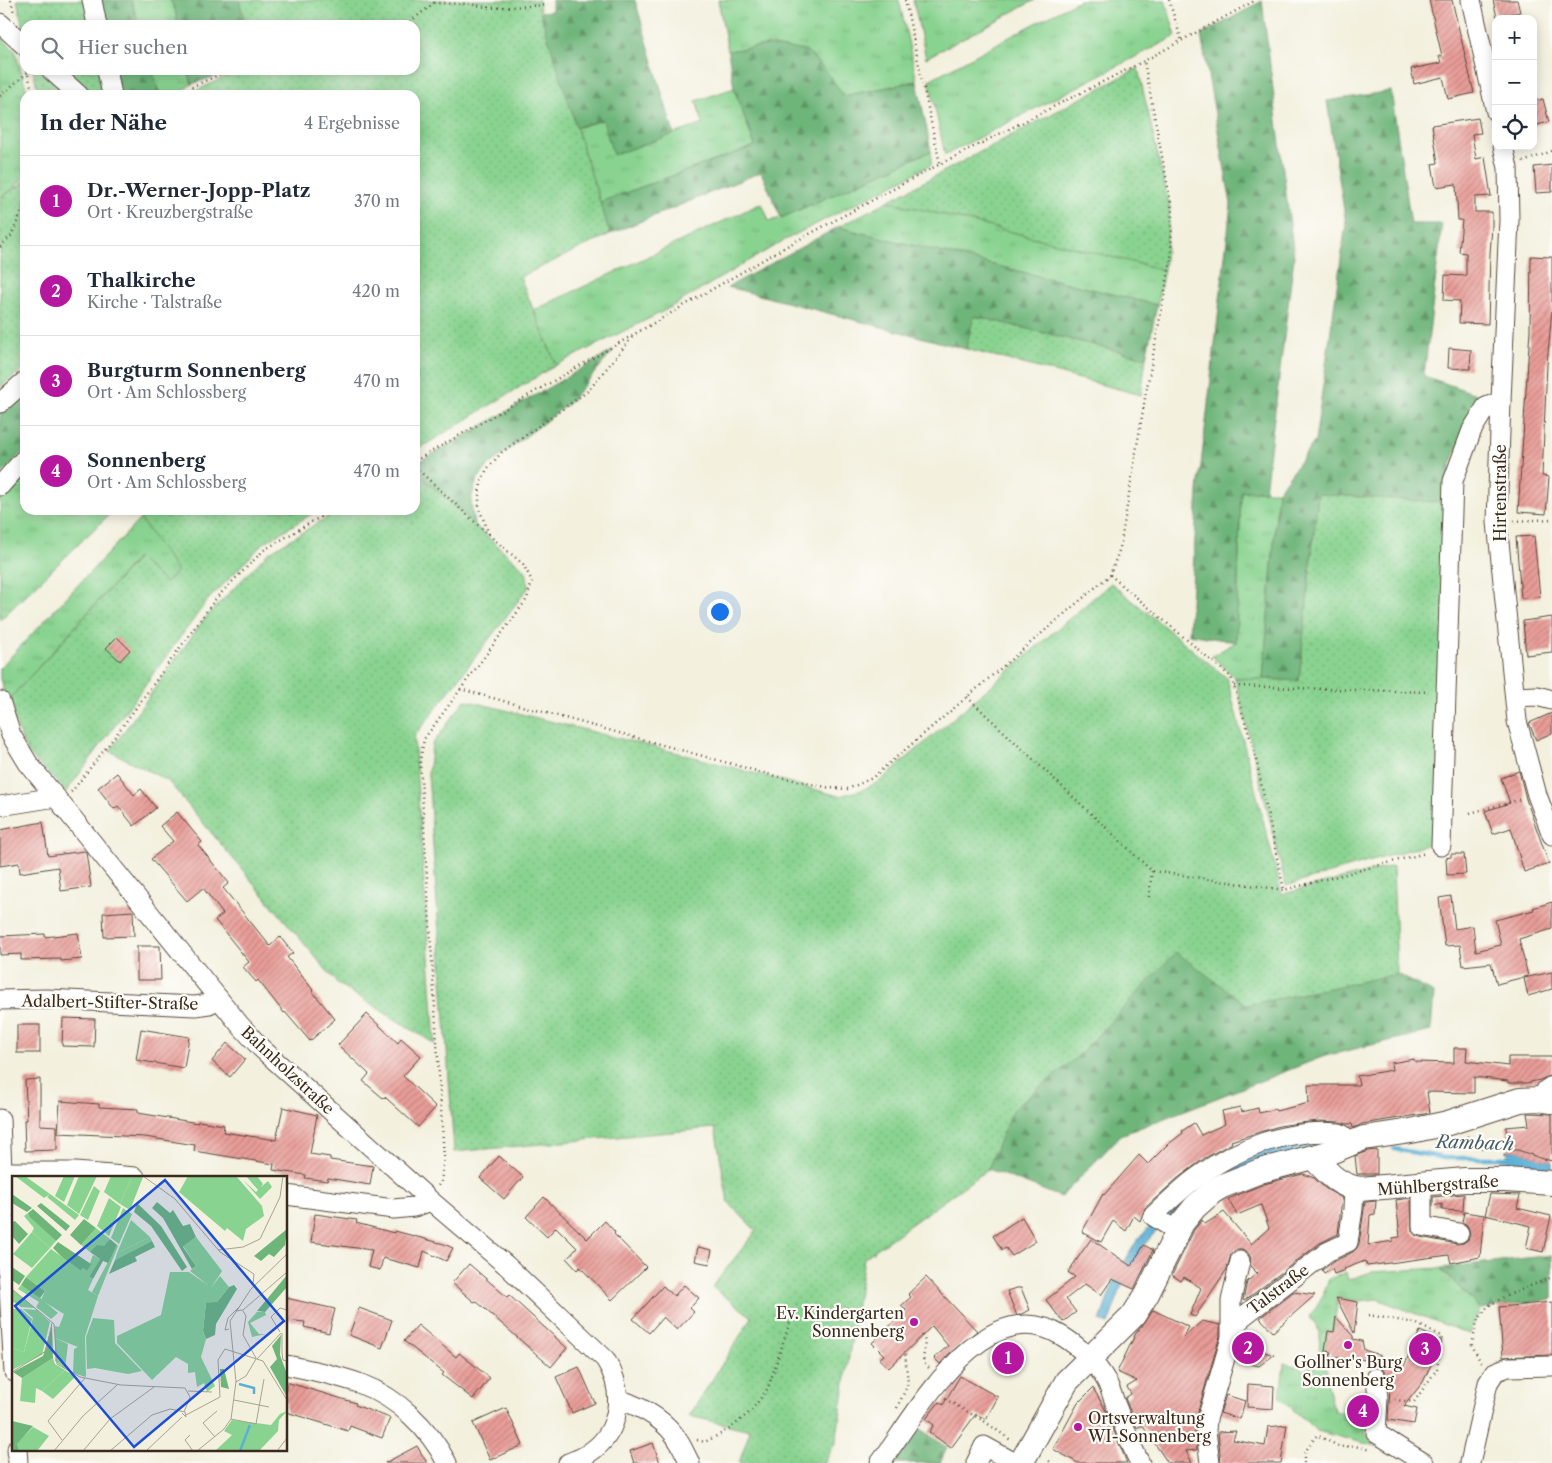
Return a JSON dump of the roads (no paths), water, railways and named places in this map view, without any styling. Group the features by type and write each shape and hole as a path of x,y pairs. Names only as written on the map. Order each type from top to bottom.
{"main road":[{"path":"1017,1452 1072,1376 1124,1326 1139,1308 1177,1231 1194,1207 1222,1186 1260,1171 1328,1153 1350,1143 1371,1137 1420,1129 1458,1120 1511,1102 1549,1095"},
{"path":"1313,1157 1332,1178 1354,1189"},
{"name":"Mühlbergstraße","path":"1354,1189 1371,1190 1422,1183 1478,1180 1552,1183"}],"street":[{"path":"92,0 96,20"},
{"path":"1471,0 1494,105"},
{"path":"0,23 20,41"},
{"path":"57,75 73,90"},
{"path":"108,75 111,90"},
{"name":"Hirtenstraße","path":"1504,150 1508,168 1508,237 1500,400 1497,522 1517,721 1538,795 1552,835"},
{"path":"0,403 20,385"},
{"path":"1441,846 1453,481 1472,430 1486,407 1500,400"},
{"path":"0,486 20,464"},
{"path":"1515,697 1537,696 1552,700"},
{"name":"Bahnholzstraße","path":"0,701 11,735 28,763 219,999 261,1048 431,1201 506,1265 598,1351 611,1368 616,1383 618,1399 615,1420 605,1439 589,1454 568,1463"},
{"path":"0,806 56,797"},
{"name":"Adalbert-Stifter-Straße","path":"0,1000 46,999 195,1006 209,1004 219,999"},
{"path":"0,1119 9,1346 12,1362"},
{"path":"1177,1231 1153,1216 1195,1178 1232,1156 1270,1141 1308,1133 1339,1133 1350,1143"},
{"path":"1,1172 75,1172 123,1176"},
{"path":"1422,1183 1422,1226 1459,1233"},
{"name":"Talstraße","path":"1210,1463 1206,1431 1207,1419 1230,1338 1241,1318 1328,1252 1348,1242 1354,1189"},
{"path":"288,1195 394,1209 414,1207 431,1201"},
{"path":"1230,1338 1231,1301 1240,1261"},
{"path":"880,1463 931,1389 955,1364 986,1337 994,1332 1014,1326 1035,1326 1055,1332 1067,1339 1090,1359 1107,1382 1140,1463"},
{"path":"288,1366 360,1384 388,1398 412,1416 425,1430 447,1463"},
{"path":"1470,1463 1488,1383 1495,1372 1508,1367 1552,1366"},
{"path":"1376,1378 1378,1398 1376,1433 1424,1463"},
{"path":"618,1399 637,1405 655,1416 669,1428 678,1440 690,1463"},
{"path":"976,1463 984,1446 1015,1463"},
{"path":"17,1450 18,1463"}],"water":[{"path":"1325,1137 1325,1146 1200,1191 1168,1219 1160,1212 1193,1185 1270,1145"},
{"path":"1508,1150 1518,1150 1552,1162 1552,1177 1535,1175 1521,1163 1508,1163"},
{"path":"1151,1225 1158,1229 1144,1245 1126,1274 1108,1324 1100,1321 1115,1278 1136,1242"}],"waterway":[{"name":"Rambach","path":"1394,1149 1444,1158 1512,1158"}],"place":[{"name":"Ev. Kindergarten Sonnenberg","path":"914,1322"},
{"name":"Gollner's Burg Sonnenberg","path":"1348,1345"},
{"name":"Thalkirche","path":"1248,1348"},
{"name":"Burgturm Sonnenberg","path":"1425,1349"},
{"name":"Dr.-Werner-Jopp-Platz","path":"1008,1358"},
{"name":"Sonnenberg","path":"1363,1411"},
{"name":"Ortsverwaltung WI-Sonnenberg","path":"1078,1427"}]}
